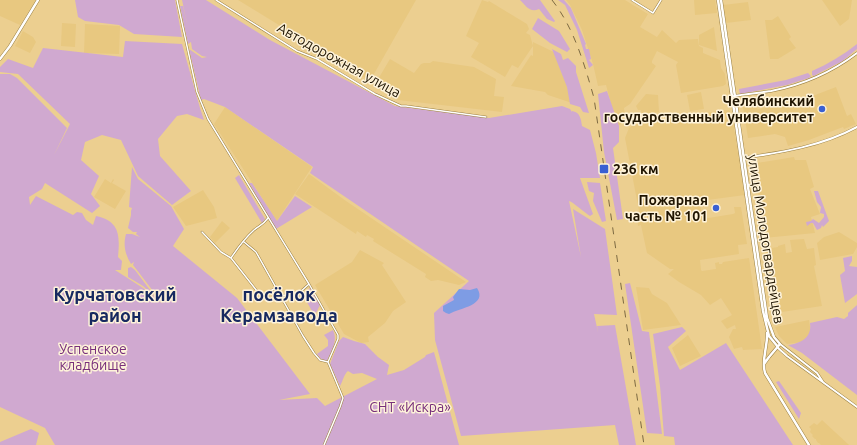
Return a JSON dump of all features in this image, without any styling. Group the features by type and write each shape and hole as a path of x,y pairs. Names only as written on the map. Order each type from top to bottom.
{"main road":[{"path":"0,59 10,46 38,0"},
{"name":"улица Молодогвардейцев","path":"719,0 766,327 771,339 778,347"},
{"name":"улица Молодогвардейцев","path":"754,244 767,318 774,337 780,344"},
{"path":"766,327 767,342 764,364 766,377 809,445"},
{"path":"764,364 780,344"}],"street":[{"path":"177,0 200,101 213,127 309,284 338,335 338,339 328,362 343,398 324,445"},
{"name":"Автодорожная улица","path":"216,0 298,52 317,59 375,94 395,103 406,106 486,116"},
{"path":"632,0 653,13 661,0"},
{"path":"733,97 771,91 799,84 828,72 857,53"},
{"path":"742,158 814,145 857,127"},
{"path":"231,258 255,229 261,226 268,218"},
{"path":"202,232 221,252 231,258 261,293 264,294 277,288"},
{"path":"244,242 256,252 314,354 320,360 328,362"},
{"path":"281,296 302,292 309,284"},
{"name":"улица Молодогвардейцев","path":"780,344 817,373 824,383"},
{"name":"улица Молодогвардейцев","path":"778,347 787,356 824,383"},
{"path":"824,383 857,406"}],"shaded area":[{"path":"0,0 36,0 20,25 0,16"},
{"path":"238,0 416,0 370,81"},
{"path":"482,0 489,1 527,24 529,29 526,33 530,35 533,46 518,68 512,65 505,77 471,57 479,43 466,36"},
{"path":"566,0 625,0 648,14 640,27 657,37 662,30 676,43 679,40 698,39 699,46 703,48 703,53 720,60 721,68 725,74 726,84 723,86 681,93 676,65 678,62 657,51 652,61 652,63 656,66 630,104 624,108 625,116 621,124 617,126 606,85 598,86 593,64 582,30"},
{"path":"694,0 715,0 717,13 695,15"},
{"path":"822,0 852,0 849,19 840,26"},
{"path":"748,2 751,20 726,23 723,5"},
{"path":"778,16 791,37 789,39 796,48 778,59 770,59 765,20 772,20"},
{"path":"62,23 76,24 75,47 61,46"},
{"path":"85,24 120,26 119,54 84,53"},
{"path":"714,27 717,51 699,45 699,35"},
{"path":"23,31 33,37 36,42 30,53 15,46"},
{"path":"533,42 558,54 572,103 548,95 545,92 511,86 531,55 533,56"},
{"path":"390,59 414,73 421,64 430,63 433,61 474,67 496,79 494,96 504,97 502,112 398,100 374,86"},
{"path":"836,87 847,116 851,114 856,124 788,146 785,137 775,134 748,138 743,107 753,106 758,109 797,102"},
{"path":"701,92 704,109 690,111 687,95"},
{"path":"646,94 658,95 659,112 642,114 641,110 638,110 636,106"},
{"path":"225,107 312,167 277,221 214,124"},
{"path":"729,110 732,115 745,195 700,201 702,219 733,214 735,213 734,207 741,207 747,244 738,245 739,254 700,260 701,270 716,269 715,263 719,262 719,264 722,264 723,262 749,258 762,349 743,350 742,347 734,349 729,337 733,329 736,329 735,325 727,329 721,321 732,315 721,298 710,305 701,295 668,274 674,269 670,269 647,253 641,225 638,226 637,217 640,216 625,138 629,128 633,125"},
{"path":"794,157 795,160 806,160 814,187 810,189 820,214 811,217 815,233 764,238 755,169 758,169 757,163"},
{"path":"309,174 346,201 466,282 459,285 438,280 431,281 425,277 426,274 373,241 374,239 367,235 366,237 357,231 356,234 295,194"},
{"path":"105,179 111,183 113,179 114,180 112,183 126,191 115,209 94,197"},
{"path":"203,190 214,207 217,218 186,226 173,207"},
{"path":"222,221 230,228 215,243 210,237"},
{"path":"839,232 857,243 857,247 853,254 820,260 817,243 824,237"},
{"path":"804,239 807,249 814,248 816,265 814,266 822,306 775,313 765,249 778,247 785,244 786,253 792,252 790,240"},
{"path":"360,250 384,263 382,265 406,302 393,311 385,323 368,337 369,342 361,343 344,334 315,285 352,262"},
{"path":"636,287 649,288 652,294 667,303 681,325 643,330"},
{"path":"809,320 812,341 787,344 779,336 775,327"},
{"path":"688,335 701,356 680,366 672,348"},
{"path":"822,420 849,445 821,445 818,443 812,436 813,435 810,432 811,429 809,427 814,423 817,425"}],"green space":[{"path":"75,0 175,0 182,37 134,34 119,25 85,21 78,17"},
{"path":"182,0 206,0 270,40 395,106 489,118 562,106 570,109 572,112 577,113 581,118 582,126 590,130 600,178 580,178 593,214 590,216 569,201 581,257 573,209 605,229 617,315 594,314 598,332 597,326 615,325 636,445 619,445 615,425 461,436 435,340 434,313 469,281 310,173 313,167 225,107 204,99 201,100 189,49 202,58 207,57 202,56 192,49 191,42 188,44 180,6 183,6 188,28"},
{"path":"520,0 540,0 555,21 554,22 547,19 539,9 533,10 528,8"},
{"path":"558,0 564,0 571,8 586,44 586,49 589,49 591,59 589,60 593,65 589,68 577,30 565,5"},
{"path":"538,18 559,31 570,49 567,52 550,43 532,29"},
{"path":"125,41 182,44 204,120 187,114 177,116 158,139 160,156 191,191 172,205 138,176 121,140 102,135 85,142 81,160 99,176 91,194 100,206 92,213 45,183 42,189 29,197 30,205 36,196 73,215 77,212 82,213 86,220 93,225 96,216 104,218 110,222 117,230 119,242 118,257 122,261 121,270 115,270 143,288 163,304 133,265 134,262 131,264 125,249 126,234 132,234 140,237 136,234 137,232 133,232 128,228 132,208 129,207 132,167 138,179 171,206 184,229 173,246 237,298 310,394 279,400 317,398 325,406 377,379 362,373 353,374 348,371 340,386 330,364 339,341 343,337 365,344 378,357 389,365 387,375 404,370 426,355 434,352 459,445 55,445 45,428 0,407 0,74 10,74 17,78 67,128 54,155 70,124 18,74 0,72 0,67 8,59 33,68 43,48 123,57"},
{"path":"857,44 857,49 844,60 814,76 812,75 812,71 835,59"},
{"path":"552,49 561,54 563,60 568,58 576,66 576,72 589,113 583,112 580,107 570,104 567,87"},
{"path":"808,73 811,76 809,78 787,85 740,94 739,89 786,80"},
{"path":"607,91 619,126 619,142 613,148 623,219 617,220 604,152 598,94"},
{"path":"239,175 265,219 262,223 235,178"},
{"path":"587,182 600,183 606,221 602,222 593,201 594,193 589,191"},
{"path":"249,183 252,183 277,221 295,196 312,207 276,229"},
{"path":"814,191 818,191 829,221 817,230 813,223 807,226 806,222 813,219 819,223 824,217 824,214 820,213 821,207 817,202"},
{"path":"852,256 852,261 849,266 857,267 857,294 845,303 840,275 845,271 843,258"},
{"path":"131,267 135,270 156,298 143,286 128,277 128,268"},
{"path":"630,283 642,331 649,332 662,434 647,433 625,284"},
{"path":"310,288 320,305 316,313 312,311 303,295"},
{"path":"857,305 857,395 802,353 788,345 798,343 808,336 810,323 837,317 844,319"},
{"path":"682,327 686,331 668,347 680,370 726,343 793,445 675,445 674,437 664,436 660,386 653,334"},
{"path":"333,330 335,342 327,361 321,359 317,354 328,346 328,340 324,335"},
{"path":"779,381 801,413 799,419 776,382"},
{"path":"31,429 39,433 36,445 0,445 0,442"}],"water":[{"path":"477,288 479,298 476,302 449,314 443,311 443,306 454,300 453,297 459,289 470,290"}],"railway":[{"path":"552,0 560,11 578,46 594,98 644,445"}],"place":[{"name":"Челябинский государственный университет","path":"822,109"},
{"name":"236 км","path":"604,169"},
{"name":"Пожарная часть № 101","path":"716,208"}],"district":[{"name":"Курчатовский район","path":"115,304"},
{"name":"посёлок Керамзавода","path":"279,304"}],"park label":[{"name":"Успенское кладбище","path":"93,358"},
{"name":"СНТ «Искра»","path":"410,407"}]}
